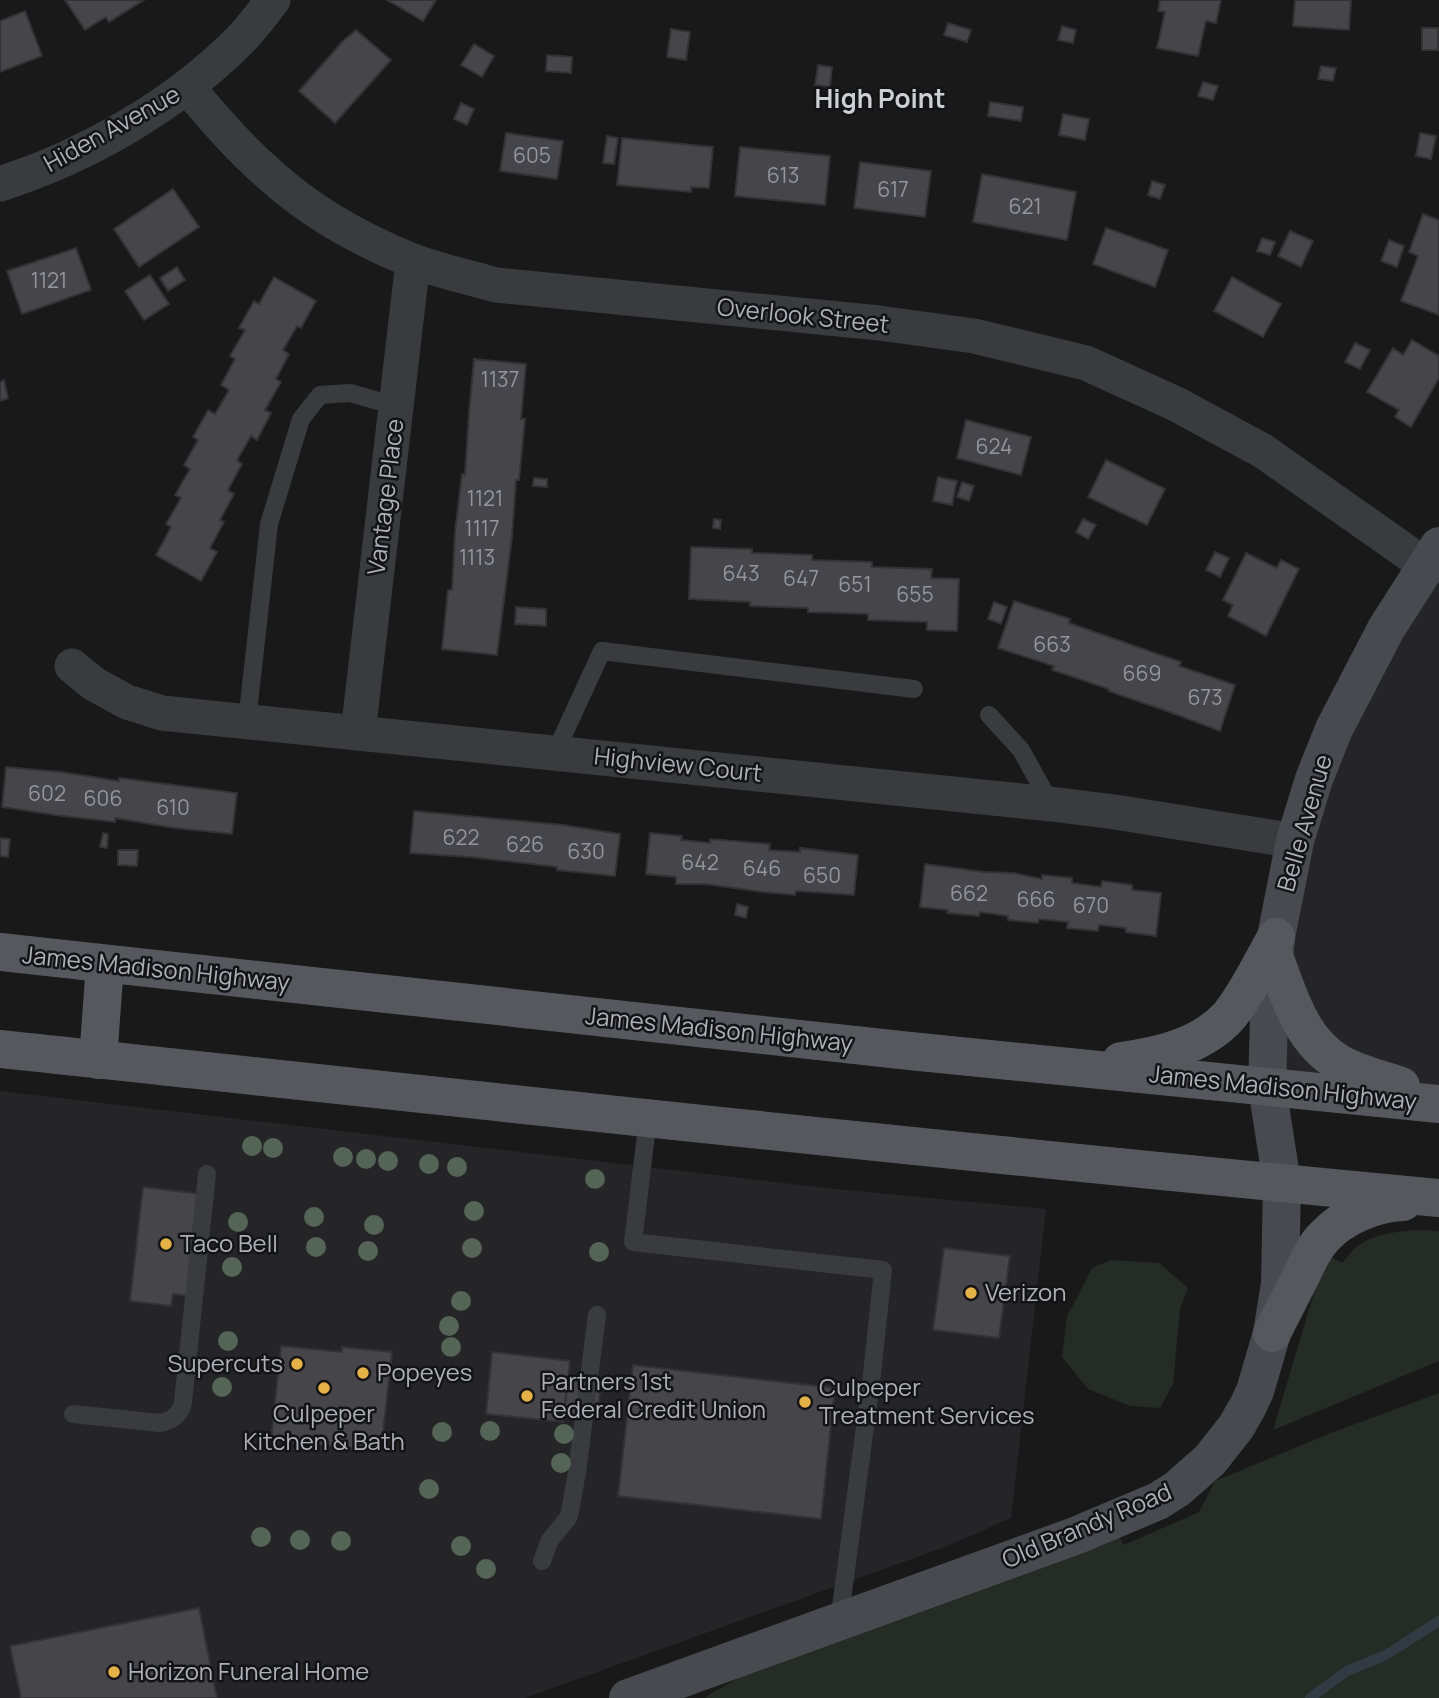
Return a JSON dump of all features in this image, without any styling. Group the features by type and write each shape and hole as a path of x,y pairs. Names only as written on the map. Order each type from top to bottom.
{"main road":[{"path":"1072,1068 1149,1057 1202,1038 1227,1017 1275,946"},
{"path":"1275,946 1294,1009 1304,1028 1327,1055 1341,1064 1439,1101"},
{"name":"James Madison Highway","path":"0,952 1072,1068 1439,1101"},
{"path":"98,1059 105,964"},
{"path":"0,1049 1439,1199"},
{"path":"1272,1333 1313,1253 1335,1227 1370,1209 1396,1202 1439,1199"}],"street":[{"name":"Hiden Avenue","path":"0,184 29,174 92,145 158,108 187,87 240,40 273,0"},
{"name":"Overlook Street","path":"187,87 225,131 269,174 307,204 359,236 413,261 496,285 892,325 974,336 1086,363 1176,404 1263,451 1434,561"},
{"name":"Vantage Place","path":"358,733 413,261"},
{"name":"Belle Avenue","path":"1267,1087 1275,946 1295,841 1314,779 1334,729 1386,629 1434,561"},
{"name":"Highview Court","path":"72,666 94,684 127,702 162,713 1051,804 1295,841"},
{"name":"Old Brandy Road","path":"628,1698 1075,1536 1158,1501 1177,1489 1210,1460 1236,1427 1255,1391 1272,1333 1280,1284 1282,1183 1267,1087"}],"lane":[{"path":"247,721 269,524 301,419 320,395 350,394 396,406"},
{"path":"555,752 602,651 914,689"},
{"path":"989,715 1021,750 1051,804"},
{"path":"648,1118 634,1242 883,1270 839,1622"},
{"path":"73,1414 160,1423 167,1422 180,1412 208,1174"},
{"path":"542,1561 550,1540 570,1512 597,1315"}],"shaded area":[{"path":"1439,544 1439,1104 1267,1087 1295,841"},
{"path":"0,1091 835,1189 1046,1209 1011,1518 945,1547 525,1698 0,1698"},
{"path":"1416,1230 1439,1231 1439,1361 1273,1430 1314,1293 1331,1257 1342,1263 1353,1250 1367,1240"},
{"path":"1111,1260 1159,1263 1188,1288 1180,1309 1173,1384 1160,1408 1130,1406 1088,1389 1062,1357 1067,1317 1092,1268"},
{"path":"1439,1393 1439,1698 706,1698 747,1673 1102,1532 1120,1538 1124,1545 1199,1512 1215,1481 1331,1433"}],"building":[{"path":"65,0 144,0 109,22 106,17 85,30"},
{"path":"387,0 436,0 423,21"},
{"path":"1160,0 1221,0 1216,23 1206,21 1198,56 1157,48 1165,12 1158,11"},
{"path":"1295,0 1351,0 1349,30 1293,26"},
{"path":"25,11 42,56 0,72 0,21"},
{"path":"948,23 971,30 967,42 944,35"},
{"path":"1062,26 1076,30 1073,43 1058,40"},
{"path":"1422,28 1438,28 1438,50 1422,50"},
{"path":"671,29 690,32 686,60 667,57"},
{"path":"356,30 391,60 335,123 299,91"},
{"path":"474,44 494,56 482,77 461,65"},
{"path":"547,55 572,57 571,73 546,71"},
{"path":"818,65 832,67 830,87 815,85"},
{"path":"1321,66 1336,68 1333,81 1318,79"},
{"path":"1203,82 1218,86 1213,100 1198,96"},
{"path":"990,102 1023,107 1021,121 988,116"},
{"path":"461,103 474,109 467,125 454,119"},
{"path":"1063,114 1089,119 1085,140 1059,135"},
{"path":"506,133 563,141 557,179 500,171"},
{"path":"1420,133 1436,136 1431,159 1416,156"},
{"path":"607,136 618,138 614,164 603,163"},
{"path":"622,138 713,147 709,188 691,187 691,192 617,185"},
{"path":"740,147 830,156 825,205 735,196"},
{"path":"860,162 931,171 925,217 854,208"},
{"path":"982,174 1076,192 1067,240 973,222"},
{"path":"1152,181 1165,185 1160,199 1148,195"},
{"path":"173,189 199,227 139,267 114,229"},
{"path":"1423,214 1439,220 1439,315 1401,301 1418,256 1409,252"},
{"path":"1106,228 1168,250 1155,287 1093,264"},
{"path":"1290,231 1313,241 1301,267 1278,256"},
{"path":"1262,238 1275,242 1270,255 1257,251"},
{"path":"1389,240 1404,246 1397,267 1381,261"},
{"path":"76,248 91,290 22,314 7,271"},
{"path":"177,267 185,280 168,291 160,278"},
{"path":"150,275 169,304 144,320 125,291"},
{"path":"274,277 316,301 301,328 297,326 283,350 289,354 276,379 281,382 265,410 271,413 257,440 251,436 237,460 242,464 228,490 234,494 220,520 224,522 210,548 217,552 201,581 156,555 171,527 166,524 181,498 175,495 190,469 184,465 198,440 193,437 208,410 215,414 229,390 221,385 235,359 230,356 245,330 239,328 254,301 259,304"},
{"path":"1232,277 1281,304 1263,337 1214,311"},
{"path":"1412,340 1439,356 1439,378 1411,427 1395,417 1399,410 1367,392 1393,348 1403,355"},
{"path":"1355,343 1370,350 1360,369 1345,362"},
{"path":"474,359 526,364 521,419 525,419 519,480 516,480 512,537 497,655 442,649 448,590 452,590 462,474 465,475"},
{"path":"4,380 8,398 0,401 0,382"},
{"path":"966,420 1031,437 1021,475 957,458"},
{"path":"1106,460 1165,489 1147,525 1088,497"},
{"path":"938,477 957,481 952,505 933,501"},
{"path":"534,478 547,479 547,487 533,486"},
{"path":"962,482 974,486 969,501 957,497"},
{"path":"714,519 721,520 720,529 713,528"},
{"path":"1083,519 1096,525 1088,539 1076,532"},
{"path":"691,547 752,549 752,553 812,555 812,560 872,562 872,567 932,569 931,578 959,579 957,631 927,630 927,622 868,620 868,614 808,612 808,608 750,606 750,602 689,599"},
{"path":"1215,552 1229,558 1220,577 1206,570"},
{"path":"1246,553 1277,568 1281,560 1299,569 1266,636 1228,616 1233,605 1223,600"},
{"path":"1014,601 1070,619 1069,623 1181,662 1179,666 1235,685 1220,731 1052,670 1054,666 998,648"},
{"path":"994,602 1007,607 1001,624 988,619"},
{"path":"516,607 546,609 546,626 515,624"},
{"path":"6,767 237,793 232,834 115,818 115,822 2,807"},
{"path":"414,811 563,825 620,834 615,876 470,857 410,853"},
{"path":"103,833 108,834 107,848 100,847"},
{"path":"650,833 682,836 681,840 710,843 710,839 770,844 769,850 800,852 800,848 858,855 854,895 796,891 795,895 705,884 676,884 676,877 646,874"},
{"path":"0,838 10,839 8,857 0,856"},
{"path":"118,850 138,850 137,866 118,865"},
{"path":"925,864 1014,873 1042,879 1042,875 1072,878 1072,883 1101,887 1102,881 1132,885 1132,890 1161,893 1156,936 1126,932 1126,928 1099,925 1098,931 1067,928 1068,922 1008,920 1008,916 980,912 979,916 947,913 948,910 920,907"},
{"path":"737,904 748,907 746,918 735,915"},
{"name":"Taco Bell","path":"143,1187 201,1194 189,1296 173,1294 171,1306 130,1301"},
{"name":"Verizon","path":"944,1248 1010,1256 999,1338 933,1330"},
{"path":"281,1346 342,1352 342,1347 392,1352 381,1451 271,1440"},
{"name":"Partners 1st Federal Credit Union","path":"492,1352 570,1361 563,1422 486,1414"},
{"path":"633,1365 835,1388 821,1519 618,1496"},
{"path":"568,1379 601,1383 597,1419 564,1415"},
{"name":"Horizon Funeral Home","path":"199,1608 217,1698 21,1698 10,1646"}],"waterway":[{"path":"1310,1698 1347,1671 1386,1655 1439,1621"}],"place":[{"name":"Taco Bell","path":"166,1244"},
{"name":"Verizon","path":"971,1293"},
{"name":"Supercuts","path":"297,1364"},
{"name":"Popeyes","path":"363,1373"},
{"name":"Culpeper Kitchen & Bath","path":"324,1388"},
{"name":"Partners 1st Federal Credit Union","path":"527,1396"},
{"name":"Culpeper Treatment Services","path":"805,1402"},
{"name":"Horizon Funeral Home","path":"114,1672"}],"district":[{"name":"High Point","path":"880,99"}]}
